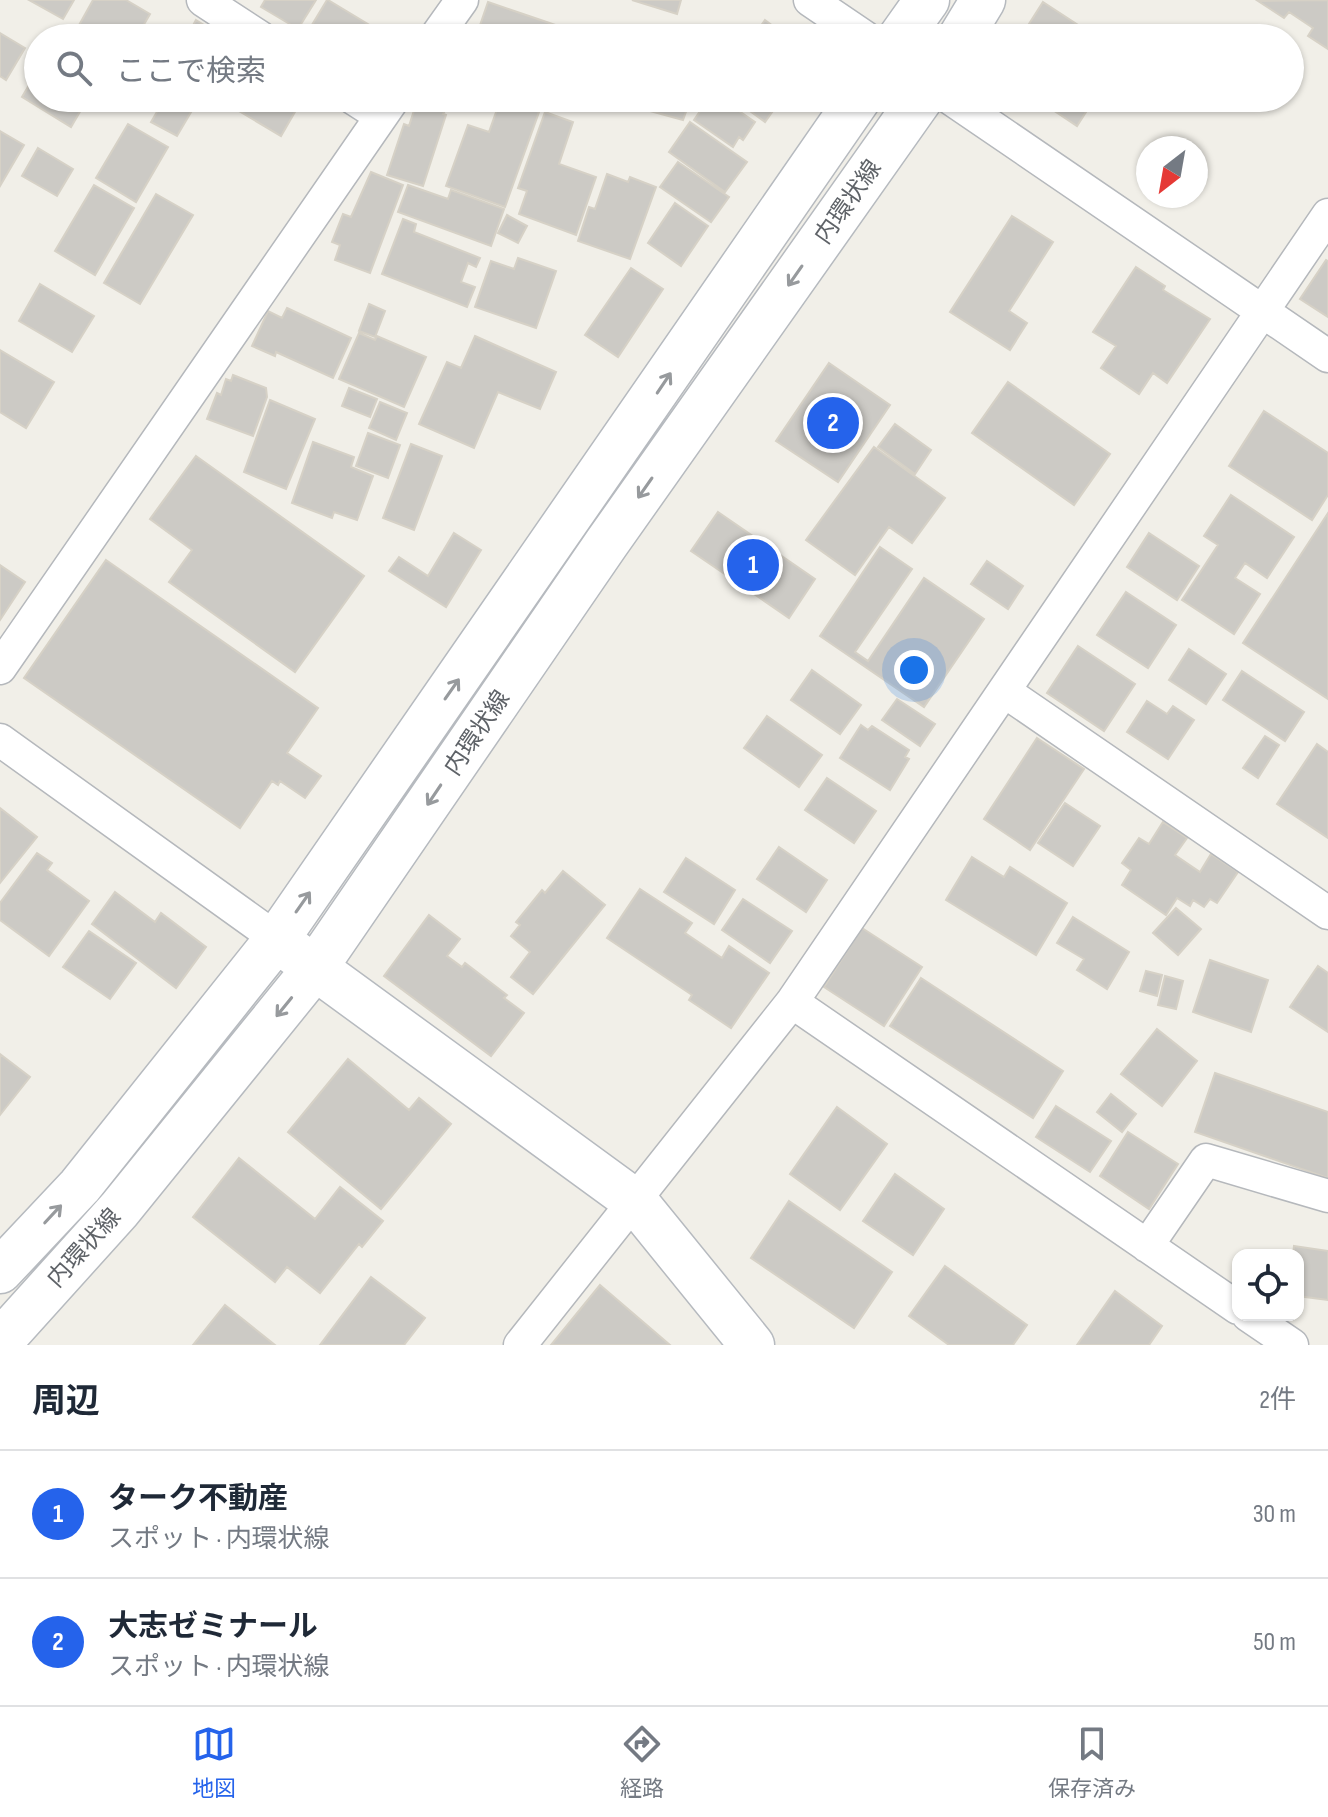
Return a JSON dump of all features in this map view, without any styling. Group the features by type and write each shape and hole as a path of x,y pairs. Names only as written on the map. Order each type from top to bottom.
{"street":[{"path":"203,0 240,24"},
{"path":"445,24 462,0"},
{"path":"810,0 845,24"},
{"path":"910,24 927,0"},
{"path":"968,24 983,0"},
{"path":"0,668 384,112"},
{"name":"内環状線","path":"0,1271 80,1186 277,939 849,112"},
{"name":"内環状線","path":"0,1342 119,1210 315,968 606,544 911,112"},
{"path":"970,112 1328,356"},
{"path":"520,1345 792,1002 1328,215"},
{"path":"1004,691 1328,913"},
{"path":"0,740 636,1202 752,1345"},
{"path":"792,1002 1232,1304"},
{"path":"1147,1246 1206,1160 1328,1196"},
{"path":"1257,1321 1292,1345"}],"building":[{"path":"29,0 74,0 63,19"},
{"path":"93,0 126,0 150,14 144,24 80,24"},
{"path":"265,0 316,0 301,24 290,24 261,7"},
{"path":"328,0 368,24 312,24"},
{"path":"632,0 681,0 677,14"},
{"path":"1328,0 1328,49 1308,36 1313,28 1289,12 1284,18 1258,1"},
{"path":"488,2 552,24 480,24"},
{"path":"1043,2 1077,24 1029,24"},
{"path":"0,33 24,50 6,80 0,76"},
{"path":"46,112 80,112 71,127"},
{"path":"157,112 191,112 177,136 151,122"},
{"path":"241,112 295,112 281,136"},
{"path":"413,112 444,112 446,115 423,186 387,175 404,124 409,126"},
{"path":"496,112 539,112 505,207 446,186 468,125 489,132"},
{"path":"545,112 573,122 559,164 596,177 576,235 519,214 527,191 518,188"},
{"path":"654,112 686,112 683,120"},
{"path":"699,112 740,112 755,122 743,140 739,137 733,147 694,120"},
{"path":"751,112 772,112 765,122"},
{"path":"1056,112 1086,112 1077,126"},
{"path":"690,122 747,162 725,192 669,152"},
{"path":"128,124 168,147 136,202 96,178"},
{"path":"0,131 24,145 0,186"},
{"path":"38,148 73,169 57,196 22,176"},
{"path":"678,162 729,197 711,222 660,187"},
{"path":"371,172 403,185 370,273 335,260 340,245 332,242 343,214 351,217"},
{"path":"607,174 628,182 630,177 656,187 630,259 578,241 589,207 595,209"},
{"path":"94,185 134,208 95,275 55,251"},
{"path":"408,185 448,199 451,190 504,209 491,246 398,212"},
{"path":"156,194 193,215 140,304 104,283"},
{"path":"675,203 708,226 681,266 648,243"},
{"path":"507,215 527,226 518,243 498,233"},
{"path":"1012,216 1053,242 1009,311 1027,323 1010,350 950,312"},
{"path":"403,219 416,224 414,232 480,258 476,267 468,263 461,282 475,287 467,307 382,274"},
{"path":"518,258 556,271 536,328 475,307 491,261 514,269"},
{"path":"1328,261 1328,317 1300,299"},
{"path":"1136,267 1165,286 1163,290 1210,319 1167,383 1153,373 1139,394 1101,368 1116,346 1093,332"},
{"path":"631,268 663,289 618,357 585,335"},
{"path":"40,284 94,316 72,352 19,321"},
{"path":"369,304 385,311 375,337 359,331"},
{"path":"287,308 351,338 333,378 276,352 275,356 252,346 268,311 282,318"},
{"path":"359,333 375,340 377,336 426,357 404,407 339,379"},
{"path":"475,336 556,372 540,409 498,392 474,448 419,424 447,362 461,368"},
{"path":"0,350 54,382 26,428 0,412"},
{"path":"829,363 890,405 838,482 776,441"},
{"path":"233,375 266,388 267,397 253,436 207,419 217,393 221,395 226,379 231,381"},
{"path":"1008,382 1110,454 1074,505 972,433"},
{"path":"349,388 377,399 370,417 342,406"},
{"path":"270,400 315,419 286,489 244,472"},
{"path":"380,402 407,413 396,440 369,428"},
{"path":"1264,411 1328,453 1328,495 1312,520 1229,466"},
{"path":"895,424 931,450 915,474 878,447"},
{"path":"368,433 400,445 388,478 356,466"},
{"path":"313,442 354,457 351,467 373,476 357,520 334,512 332,518 292,503"},
{"path":"411,444 442,456 414,530 383,518"},
{"path":"874,447 945,498 912,543 889,527 855,575 806,540"},
{"path":"196,456 364,576 295,672 169,582 192,550 150,519"},
{"path":"1231,495 1294,537 1267,578 1245,563 1235,578 1260,594 1234,634 1182,600 1218,545 1204,536"},
{"path":"718,512 815,579 789,618 691,551"},
{"path":"1328,513 1328,699 1243,643"},
{"path":"454,533 481,550 446,607 389,571 399,557 428,576"},
{"path":"1149,533 1199,566 1177,600 1127,567"},
{"path":"880,547 912,569 855,652 868,661 924,578 984,619 924,707 820,636"},
{"path":"106,560 318,708 287,753 321,776 305,798 280,781 278,785 272,781 240,828 24,678"},
{"path":"987,561 1023,586 1008,609 971,584"},
{"path":"0,565 25,582 0,620"},
{"path":"1126,592 1176,625 1148,668 1097,635"},
{"path":"1078,646 1135,684 1104,731 1047,693"},
{"path":"1189,649 1226,674 1206,704 1169,680"},
{"path":"812,670 861,705 840,734 791,700"},
{"path":"1242,671 1304,712 1285,741 1223,700"},
{"path":"897,699 935,724 920,746 882,720"},
{"path":"1147,701 1167,714 1173,706 1194,720 1168,759 1127,732"},
{"path":"767,716 822,755 799,787 744,748"},
{"path":"861,725 868,730 872,726 909,750 905,757 909,759 890,790 840,758"},
{"path":"1265,736 1279,745 1258,778 1243,768"},
{"path":"1037,738 1084,769 1030,850 984,819"},
{"path":"1317,744 1328,752 1328,838 1277,804"},
{"path":"827,778 876,811 854,843 805,810"},
{"path":"1065,803 1100,826 1073,866 1038,843"},
{"path":"0,808 37,837 0,883"},
{"path":"1163,822 1187,838 1175,855 1200,872 1211,854 1238,872 1217,903 1210,899 1204,907 1193,900 1190,906 1177,898 1166,915 1122,885 1131,870 1122,863 1139,838 1149,844"},
{"path":"779,847 827,880 806,912 757,879"},
{"path":"37,853 52,863 47,870 89,901 49,956 0,920 0,903"},
{"path":"972,857 1004,877 1010,867 1067,903 1036,955 946,900"},
{"path":"686,858 735,890 714,924 664,892"},
{"path":"563,871 605,905 533,994 511,977 530,952 511,936 520,925 516,922 542,890 545,893"},
{"path":"640,889 692,923 685,933 722,958 729,946 769,973 731,1028 689,1000 692,995 607,938"},
{"path":"115,892 155,922 161,913 206,947 176,988 92,924"},
{"path":"743,899 792,931 770,963 722,930"},
{"path":"1176,908 1201,929 1178,955 1153,933"},
{"path":"429,915 460,939 447,956 462,967 465,963 507,995 504,998 524,1013 491,1056 384,976"},
{"path":"1073,917 1129,952 1107,989 1077,970 1084,959 1057,943"},
{"path":"862,928 922,967 884,1026 824,987"},
{"path":"89,931 136,963 110,999 63,967"},
{"path":"1210,960 1268,980 1251,1032 1193,1012"},
{"path":"1318,966 1328,973 1328,1032 1290,1007"},
{"path":"1146,971 1162,975 1157,996 1140,991"},
{"path":"1165,976 1183,981 1176,1009 1158,1005"},
{"path":"921,978 1063,1071 1033,1118 890,1026"},
{"path":"1157,1029 1197,1061 1162,1106 1121,1074"},
{"path":"0,1054 30,1077 0,1115"},
{"path":"348,1059 409,1110 419,1098 451,1124 381,1209 288,1132"},
{"path":"1215,1073 1328,1112 1328,1178 1195,1132"},
{"path":"1111,1094 1136,1114 1122,1132 1097,1112"},
{"path":"1056,1106 1111,1141 1090,1172 1036,1137"},
{"path":"837,1107 887,1144 840,1210 790,1174"},
{"path":"1128,1132 1178,1164 1149,1209 1100,1176"},
{"path":"239,1158 315,1219 340,1187 383,1221 362,1247 359,1244 320,1293 287,1267 275,1282 193,1217"},
{"path":"895,1174 944,1209 913,1255 863,1221"},
{"path":"789,1201 892,1272 854,1328 751,1258"},
{"path":"1294,1246 1328,1251 1328,1300 1304,1297 1304,1249 1294,1249"},
{"path":"945,1266 1027,1325 1013,1345 949,1345 909,1316"},
{"path":"371,1277 425,1318 404,1345 320,1345"},
{"path":"600,1285 670,1345 551,1345"},
{"path":"1115,1291 1162,1326 1149,1345 1077,1345"},
{"path":"225,1305 275,1345 193,1345"}],"place":[{"name":"大志ゼミナール","path":"833,423"},
{"name":"ターク不動産","path":"753,565"}]}
